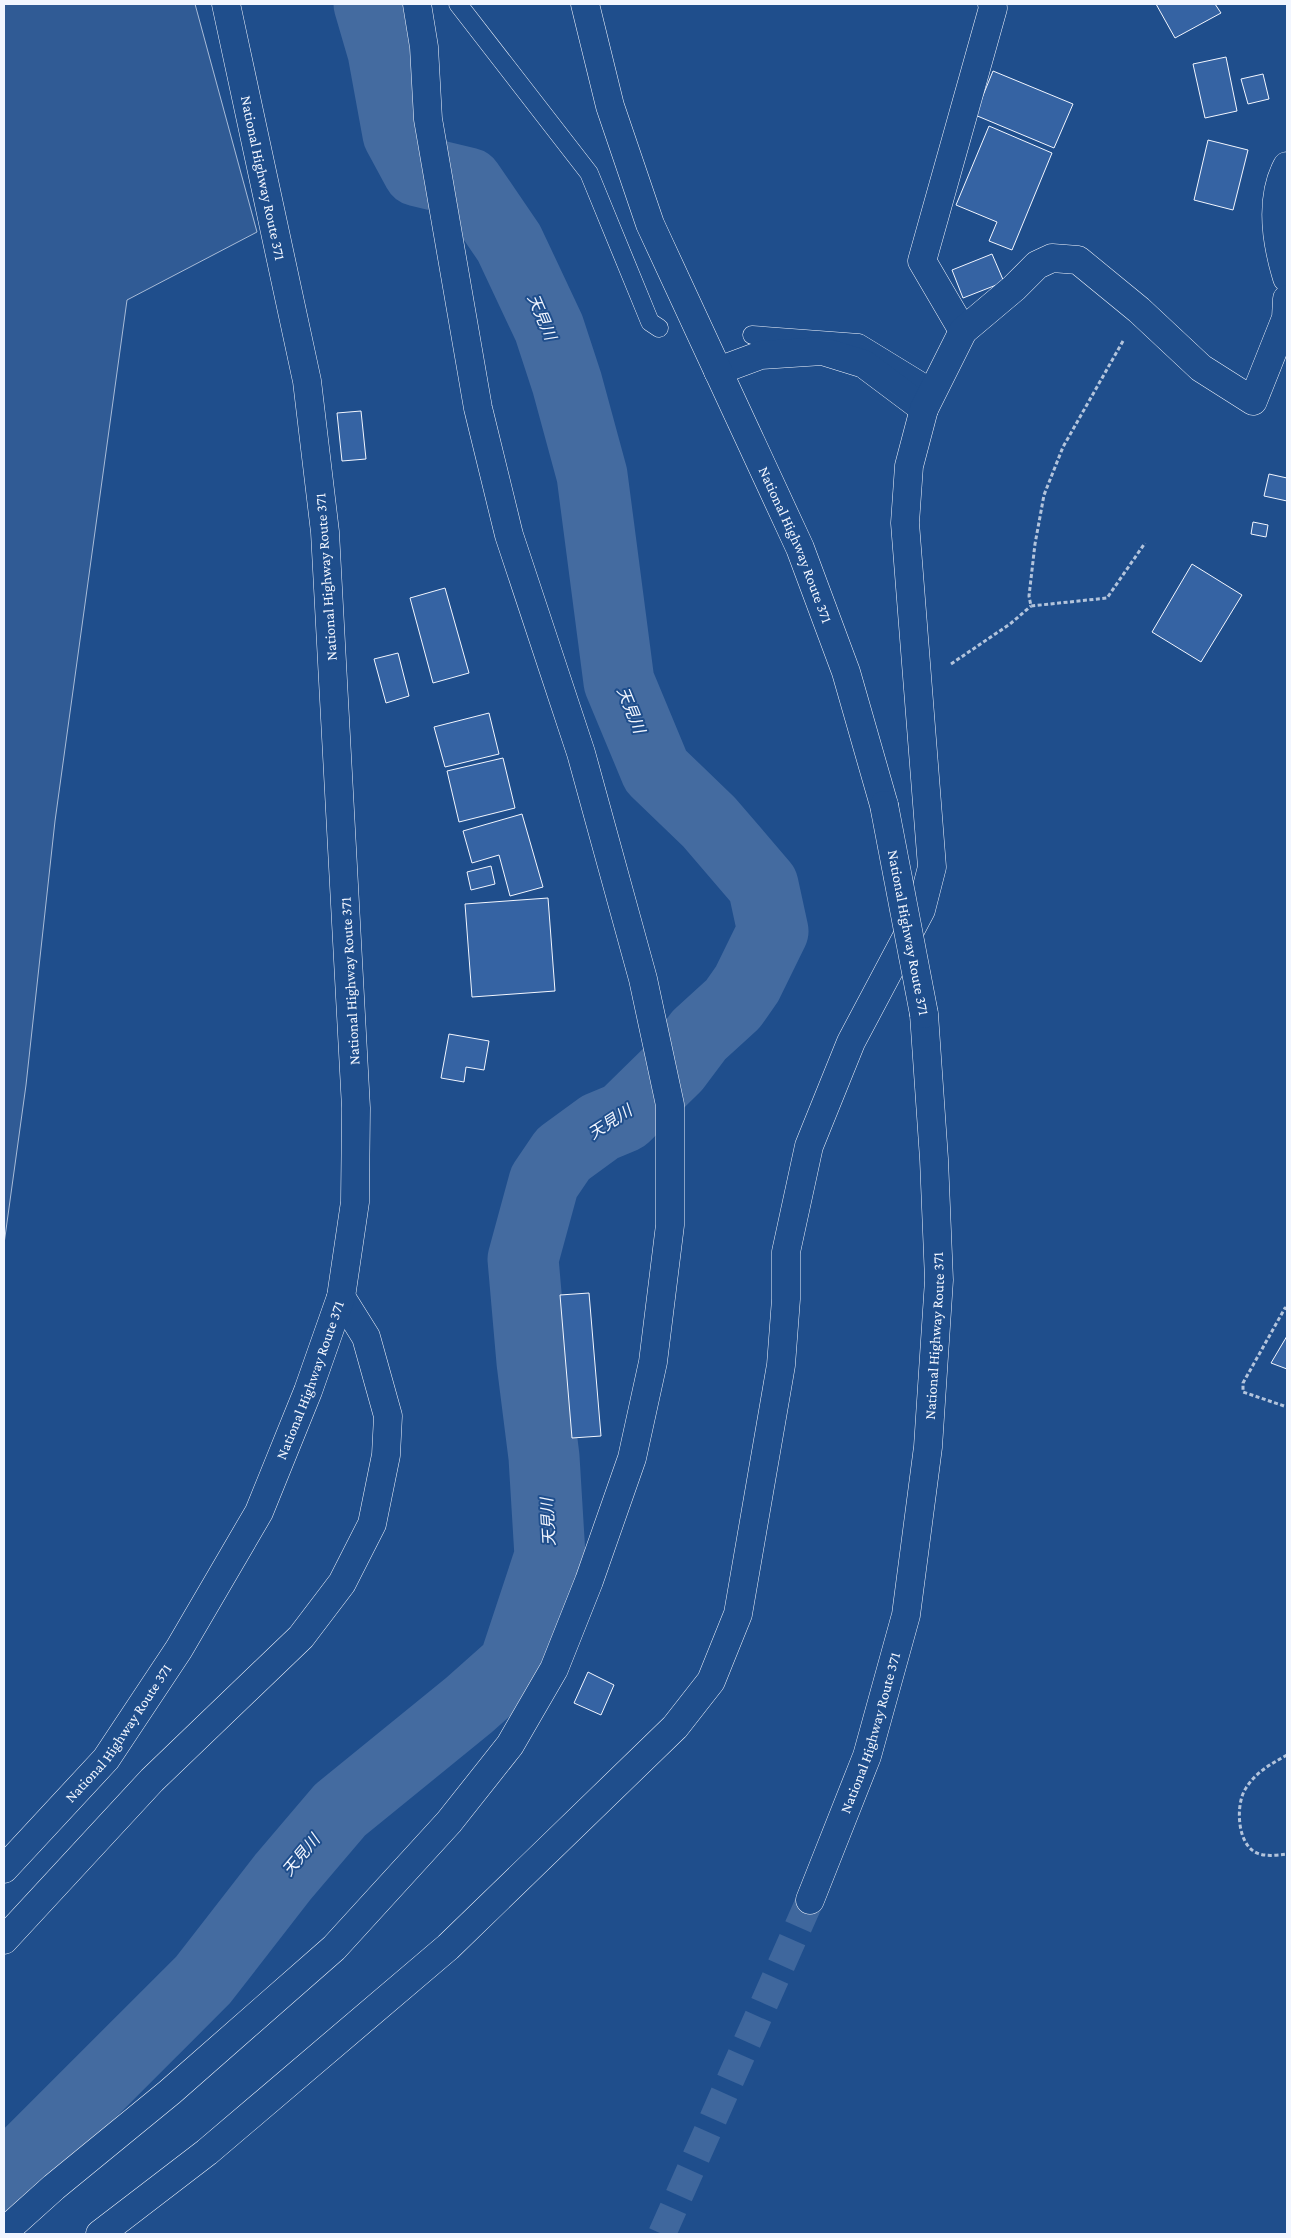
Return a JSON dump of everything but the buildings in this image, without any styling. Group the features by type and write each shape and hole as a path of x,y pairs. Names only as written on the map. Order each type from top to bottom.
{"main road":[{"name":"National Highway Route 371","path":"4,1869 106,1759 179,1649 259,1512 308,1391 341,1297 355,1202 356,1108 325,532 307,382 226,4"},
{"path":"4,2232 54,2187 170,2092 334,1948 449,1822 510,1745 554,1669 589,1581 632,1458 653,1362 670,1224 670,1105 643,979 581,753 510,535 478,408 428,119 424,47 417,4"},
{"name":"National Highway Route 371","path":"585,4 610,106 650,224 800,548 846,672 884,804 924,1014 940,1280 928,1447 914,1556 906,1615 867,1756 810,1900"},
{"path":"963,331 922,261 993,8 992,4"},
{"path":"1287,166 1283,173 1275,216 1280,256 1287,278"},
{"path":"100,2234 207,2152 448,1946 675,1727 711,1681 738,1614 781,1365 786,1299 786,1252 809,1146 851,1042 921,910 932,867 905,523 909,466 929,399 963,331 1014,288 1037,265 1052,258 1078,260 1139,310 1201,368 1252,401 1286,318 1287,299"},
{"path":"718,371 761,355 822,351 864,364 929,399"},
{"path":"4,1940 152,1780 300,1637 342,1583 372,1524 386,1455 388,1416 366,1336 341,1297"}],"lane":[{"path":"458,4 589,173 650,322 658,328"},
{"path":"752,335 859,343 929,399"}],"path":[{"path":"1031,606 1030,596 1035,544 1044,495 1063,447 1093,391 1132,326 1139,310"},
{"path":"950,665 1010,624 1031,606 1107,598 1145,543"},
{"path":"1287,1309 1285,1308 1243,1383 1244,1392 1287,1407"},
{"path":"1287,1755 1261,1770 1244,1789 1238,1818 1246,1845 1257,1854 1277,1856 1287,1854"}],"shaded area":[{"path":"4,4 195,4 257,232 127,300 55,821 26,1085 4,1244"}],"waterway":[{"name":"天見川","path":"4,2179 203,1980 283,1877 340,1810 469,1705 514,1665 550,1556 544,1457 532,1362 523,1259 544,1182 563,1154 600,1127 624,1117 675,1067 699,1035 733,1004 747,984 773,931 763,885 709,822 656,771 619,682 592,475 567,383 549,328 509,243 468,183 418,171 398,134 383,52 369,4"}],"tunnel":[{"path":"662,2234 810,1900"}]}
